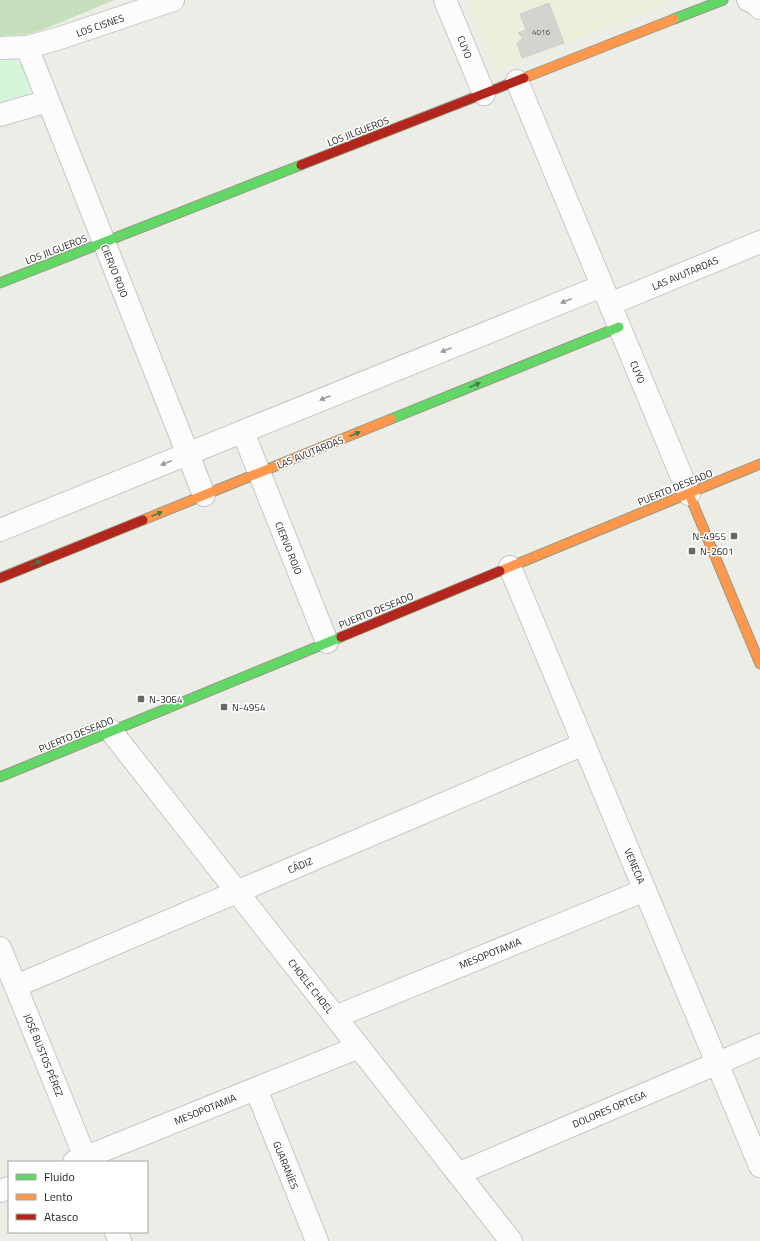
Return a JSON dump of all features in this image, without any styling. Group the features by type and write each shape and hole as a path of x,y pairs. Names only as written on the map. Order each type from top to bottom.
{"street":[{"name":"LOS CISNES","path":"0,48 27,47 57,39 173,0"},
{"name":"CUYO","path":"445,0 484,94"},
{"name":"LOS JILGUEROS","path":"0,283 724,0"},
{"path":"748,0 760,8"},
{"name":"CIERVO ROJO","path":"27,47 204,495"},
{"name":"CUYO","path":"517,81 760,664"},
{"path":"0,115 48,101"},
{"name":"LAS AVUTARDAS","path":"0,530 243,432 606,295 760,242"},
{"name":"LAS AVUTARDAS","path":"0,578 619,327"},
{"name":"CIERVO ROJO","path":"243,432 327,642"},
{"name":"PUERTO DESEADO","path":"0,777 760,464"},
{"name":"VENECIA","path":"510,567 760,1166"},
{"name":"CHOELE CHOEL","path":"111,732 510,1241"},
{"name":"CÁDIZ","path":"16,986 584,744"},
{"name":"MESOPOTAMIA","path":"335,1017 645,890"},
{"name":"JOSÉ BUSTOS PÉREZ","path":"0,948 16,986 82,1160"},
{"name":"DOLORES ORTEGA","path":"458,1174 760,1045"},
{"name":"MESOPOTAMIA","path":"82,1160 359,1047"},
{"name":"GUARANÍES","path":"256,1089 317,1241"}],"green space":[{"path":"0,0 114,0 42,30 27,34 0,36"},
{"path":"468,0 678,0 496,71"},
{"path":"0,58 14,60 21,64 30,82 30,92 29,96 0,108"}],"building":[{"path":"549,3 564,43 522,58 517,43 523,38 518,33 526,30 520,14"}],"traffic: fast":[{"path":"674,19 723,0"},
{"path":"0,283 301,165"},
{"path":"391,419 619,327"},
{"path":"0,777 341,637"}],"traffic: slow":[{"path":"524,78 674,19"},
{"path":"143,520 391,419"},
{"path":"500,571 760,464"},
{"path":"689,494 760,664"}],"traffic: jam":[{"path":"301,165 524,78"},
{"path":"0,578 143,520"},
{"path":"341,637 500,571"}],"place":[{"name":"N-4955","path":"734,536"},
{"name":"N-2601","path":"692,551"},
{"name":"N-3064","path":"141,699"},
{"name":"N-4954","path":"224,707"}]}
